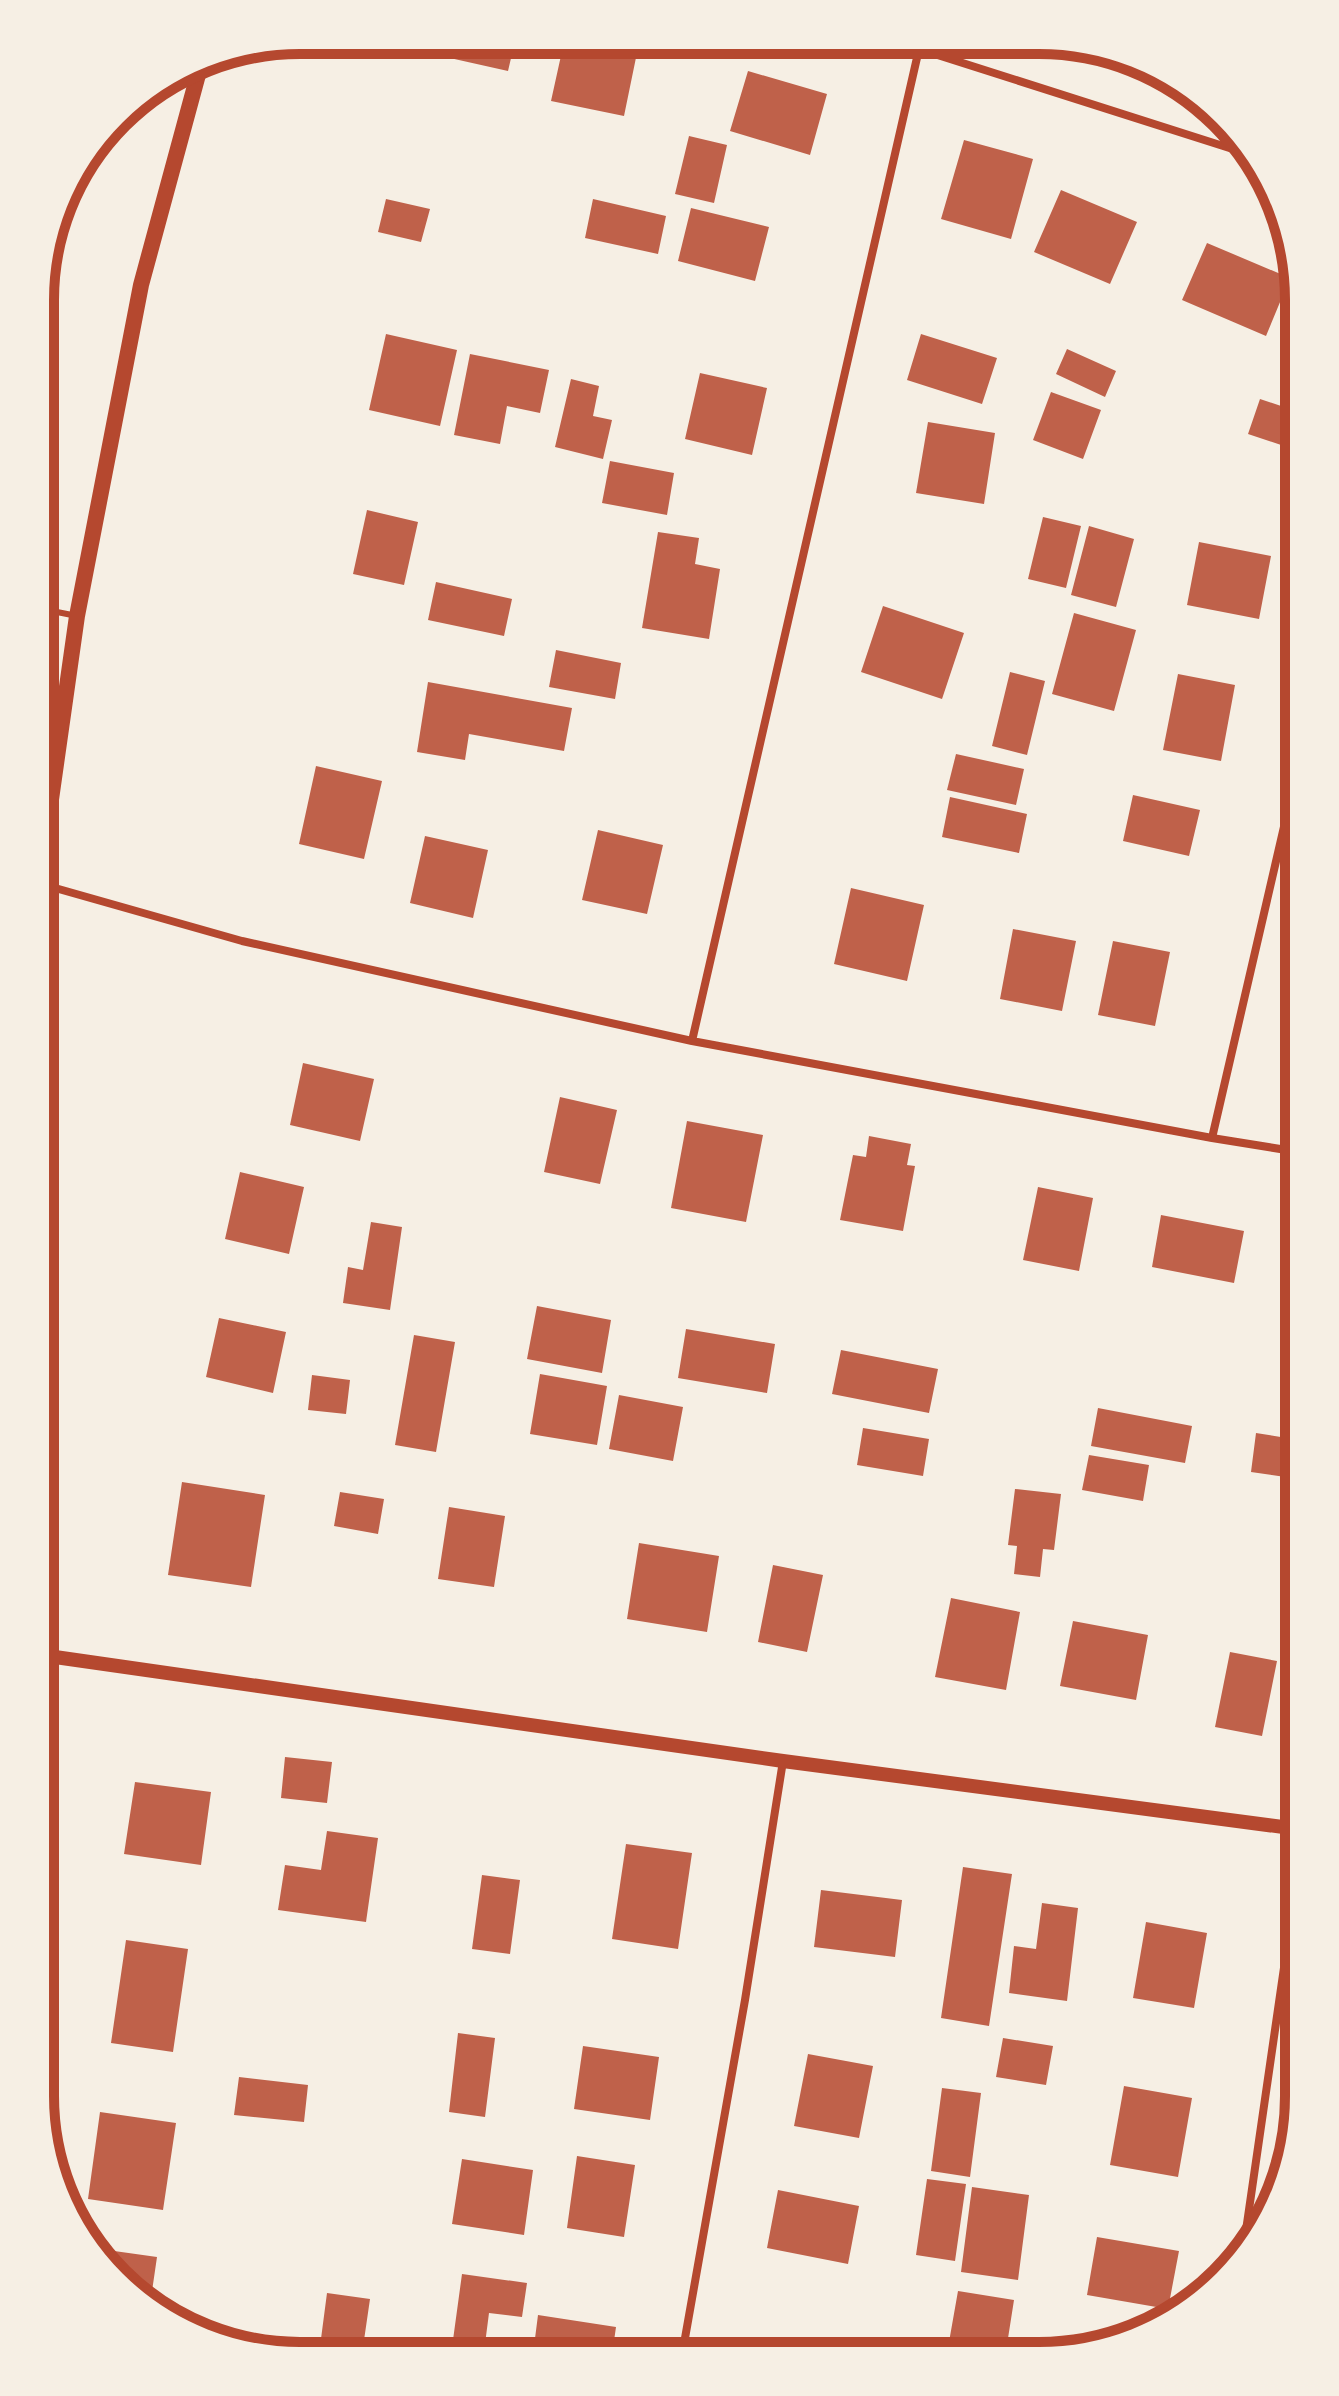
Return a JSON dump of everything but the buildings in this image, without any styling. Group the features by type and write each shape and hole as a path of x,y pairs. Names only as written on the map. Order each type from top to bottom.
{"main road":[{"path":"54,778 77,616 141,285 198,76"}],"street":[{"path":"692,1041 918,54"},
{"path":"935,54 1233,149"},
{"path":"1212,1138 1285,824"},
{"path":"54,888 242,941 692,1041 1285,1150"},
{"path":"54,1657 783,1761 1284,1827"},
{"path":"684,2342 745,2000 783,1761"},
{"path":"1246,2227 1284,1967"}],"lane":[{"path":"54,611 77,616"}]}
